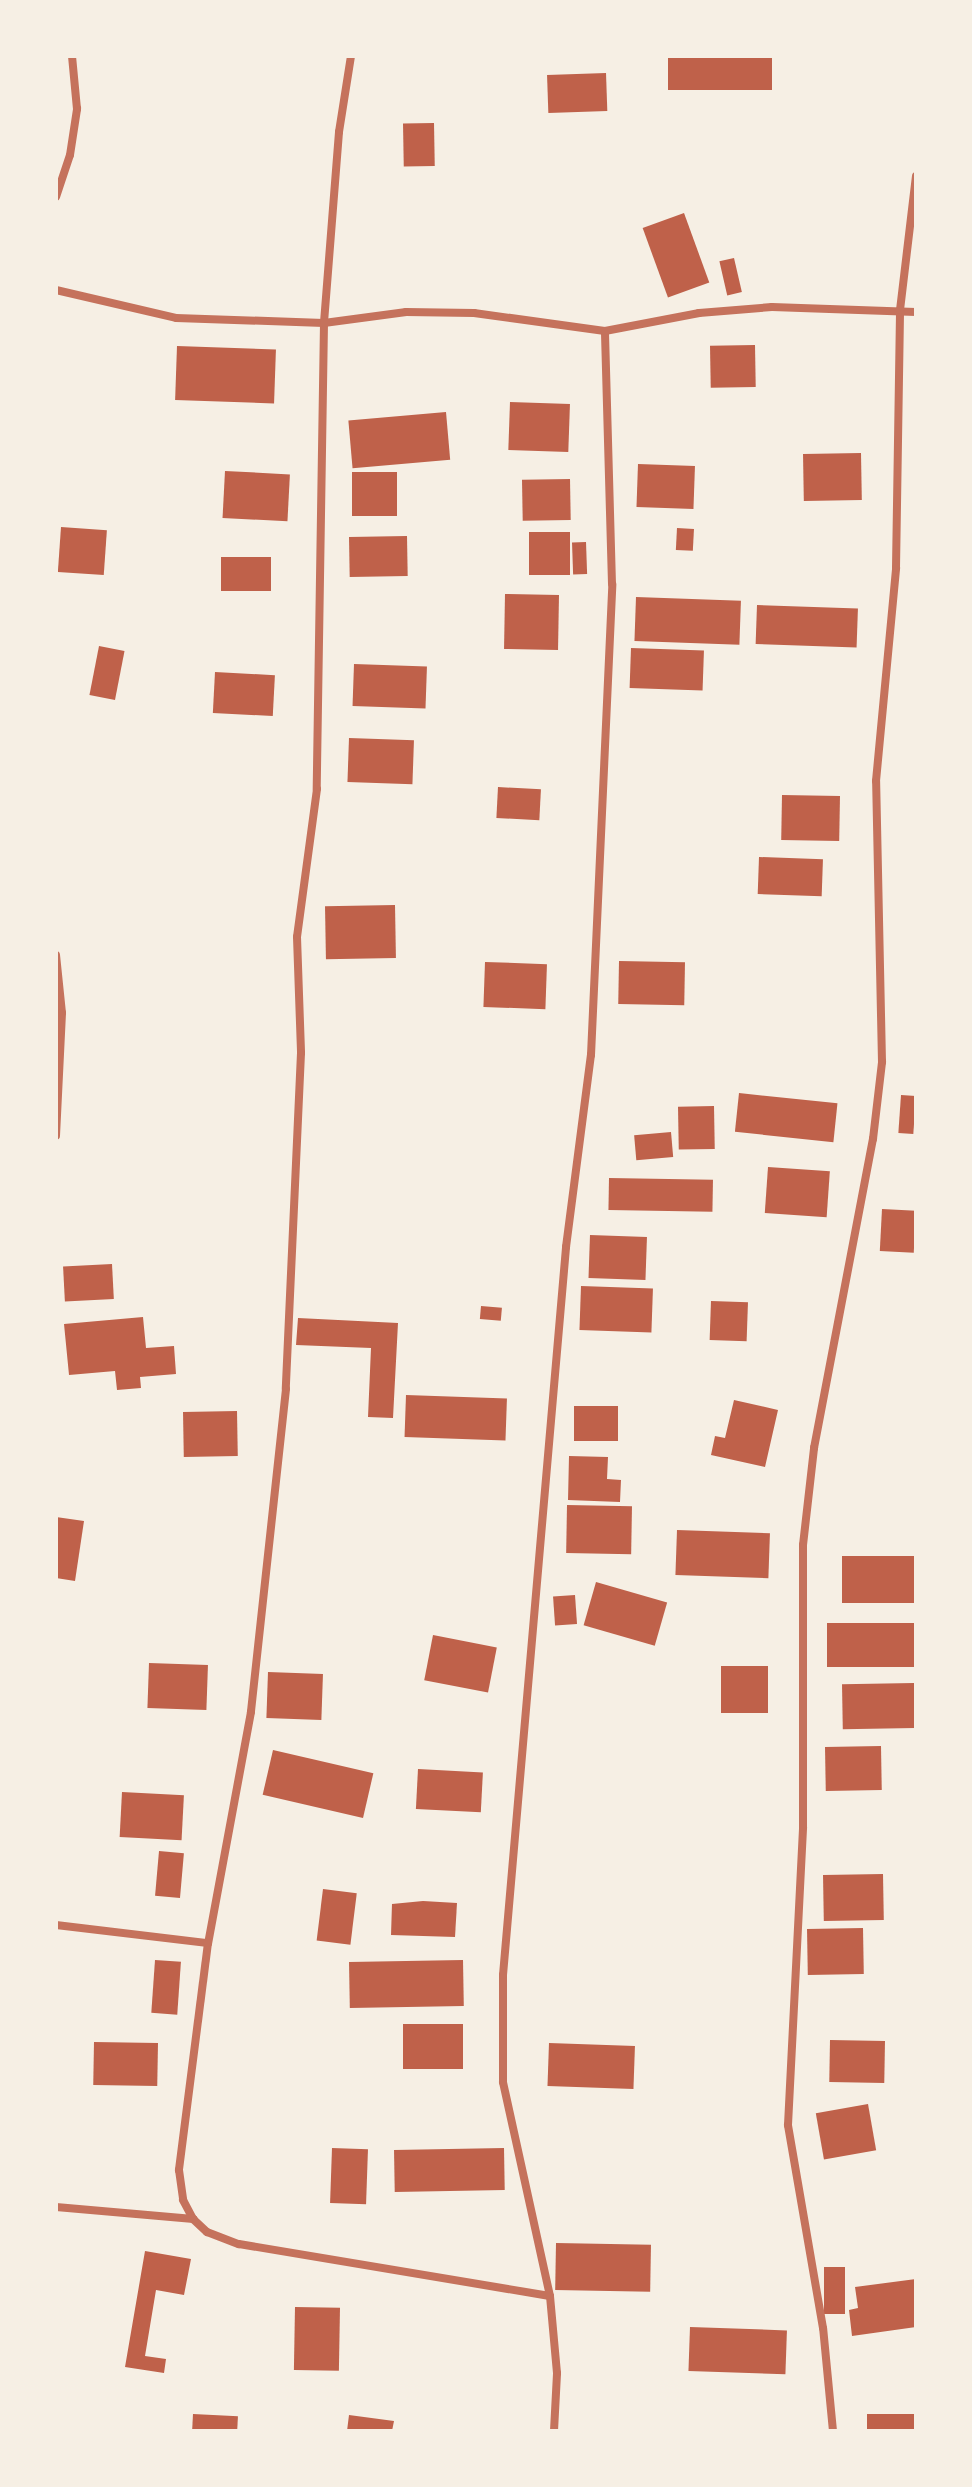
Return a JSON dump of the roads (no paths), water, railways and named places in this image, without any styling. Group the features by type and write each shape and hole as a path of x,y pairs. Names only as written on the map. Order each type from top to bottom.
{"street":[{"path":"56,197 70,155 77,109 72,56"},
{"path":"351,56 339,132 324,323 317,789 297,937 301,1053 286,1389 251,1712 208,1943 180,2157 183,2200 193,2219 207,2232 239,2244 550,2296"},
{"path":"833,2431 823,2328 788,2125 803,1827 802,1574 814,1448 873,1139 882,1062 875,795 896,568 900,310 916,176"},
{"path":"56,290 176,318 324,323 406,312 474,313 605,331 699,313 772,307 916,312"},
{"path":"554,2431 557,2373 550,2296 503,2082 503,1975 566,1247 591,1055 612,584 605,331"},
{"path":"56,955 62,1013 56,1136"},
{"path":"56,1925 208,1943"},
{"path":"56,2207 193,2219"}]}
